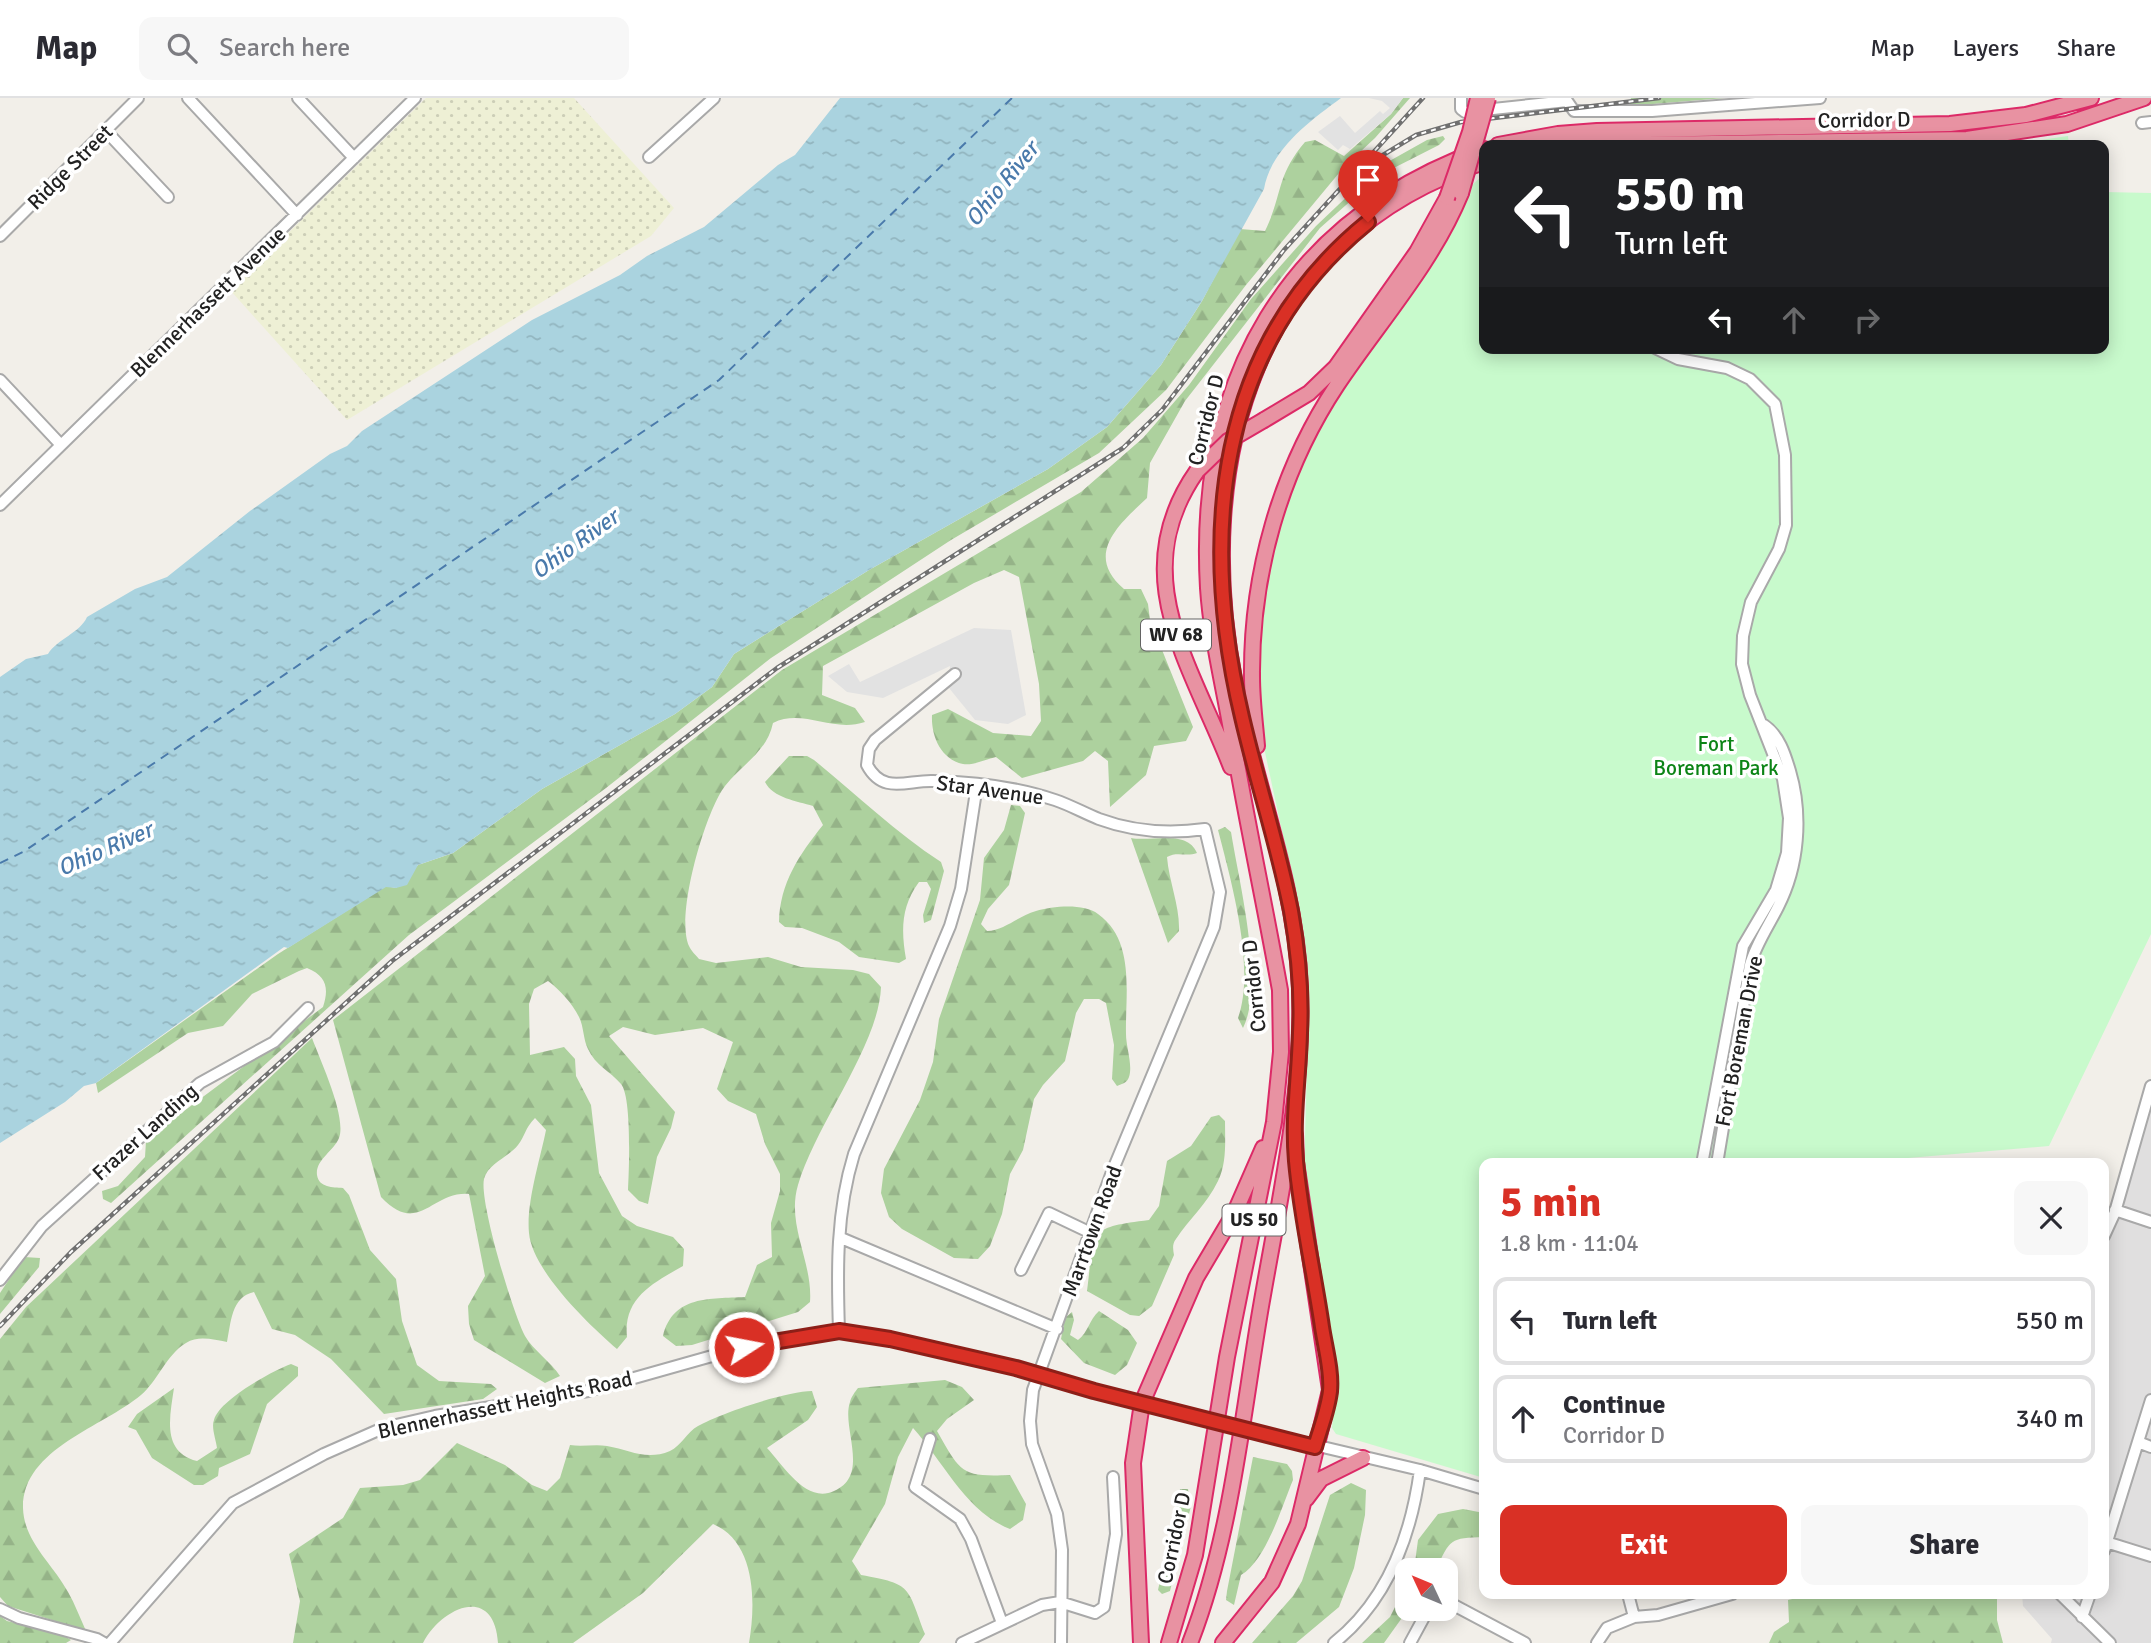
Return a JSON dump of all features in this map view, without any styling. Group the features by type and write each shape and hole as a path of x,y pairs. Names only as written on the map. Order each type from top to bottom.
{"highway":[{"name":"WV 68","path":"1242,795 1177,638 1164,595 1164,551 1169,526 1178,501 1197,471 1228,441 1309,394 1336,367 1454,195 1478,98"},
{"name":"WV 68","path":"1258,772 1252,677 1254,625 1265,557 1280,501 1298,457 1326,402 1430,253 1489,98"},
{"name":"Corridor D","path":"1525,140 1597,131 1950,124 2026,115 2091,98"},
{"name":"Corridor D","path":"1902,140 1967,139 2067,124 2144,98"},
{"name":"Corridor D","path":"1169,1643 1195,1555 1227,1357 1274,1122 1281,1052 1280,990 1212,624 1207,552 1216,461 1240,370 1273,306 1307,261 1347,222 1396,187 1429,170 1479,151"},
{"name":"Corridor D","path":"1190,1643 1209,1594 1231,1487 1294,1091 1300,1035 1300,983 1291,912 1233,675 1221,573 1226,474 1244,399 1258,360 1279,322 1317,270 1342,243 1415,191 1479,164"},
{"path":"1223,1643 1272,1582 1298,1524 1330,1390 1296,1162 1294,1091"},
{"path":"1141,1643 1133,1463 1142,1402 1196,1278 1235,1212 1274,1122"},
{"path":"1302,1506 1321,1479 1363,1458"}],"street":[{"name":"Ridge Street","path":"0,236 138,98"},
{"path":"188,98 297,215"},
{"path":"298,98 354,158"},
{"name":"Blennerhassett Avenue","path":"0,505 415,98"},
{"path":"649,157 715,98"},
{"path":"1461,98 1461,109 1465,112 1567,100 1574,111 1639,111 1820,98"},
{"path":"106,131 168,197"},
{"name":"Fort Boreman Drive","path":"1668,354 1678,359 1727,368 1750,379 1771,399 1780,419 1785,455 1786,525 1779,549 1751,603 1743,636 1742,664 1750,695 1764,725 1776,737 1796,800 1796,854 1786,891 1753,956 1718,1158"},
{"path":"0,380 61,445"},
{"name":"Star Avenue","path":"955,674 875,740 869,749 867,765 880,781 897,786 926,780 1023,791 1056,800 1100,820 1154,832 1177,833 1205,829"},
{"name":"Fort Boreman Drive","path":"1703,1158 1727,1017 1743,946 1776,890 1787,853 1789,818 1784,768"},
{"path":"839,1331 836,1264 841,1238 844,1188 854,1154 950,926 961,888 977,785"},
{"name":"Marrtown Road","path":"1061,1643 1062,1550 1057,1514 1032,1444 1030,1421 1033,1390 1112,1172 1214,927 1220,891 1205,829"},
{"name":"Frazer Landing","path":"0,1280 42,1226 200,1083 274,1042 308,1009"},
{"path":"1727,1017 1741,1019"},
{"path":"2109,1224 2151,1086"},
{"path":"2115,1210 2151,1222"},
{"path":"1021,1270 1049,1213 1091,1233"},
{"path":"841,1238 1057,1329"},
{"name":"Blennerhassett Heights Road","path":"110,1643 233,1503 356,1438 435,1416 606,1387 744,1347 839,1331 890,1339 1016,1368 1094,1391 1315,1447 1420,1470"},
{"path":"2109,1534 2151,1400"},
{"path":"930,1439 915,1487 960,1520 971,1539 1002,1623"},
{"path":"2138,1442 2151,1447"},
{"path":"1334,1643 1363,1617 1394,1567 1410,1520 1420,1470 1479,1488"},
{"path":"962,1643 1042,1605 1060,1602 1094,1612 1104,1607 1116,1534 1113,1477"},
{"path":"2109,1548 2151,1556"},
{"path":"1629,1599 1633,1617"},
{"path":"1597,1643 1607,1628 1633,1617 1658,1615 1714,1599"},
{"path":"2065,1599 2110,1643"},
{"path":"2082,1617 2088,1599"},
{"path":"1458,1607 1524,1643"},
{"path":"0,1609 19,1618 104,1643"},
{"path":"1410,1643 1422,1621"}],"shaded area":[{"path":"1369,98 1403,98 1391,114 1350,149 1343,145 1338,150 1318,132 1340,116 1355,133 1380,111 1383,114 1390,108 1382,101"},
{"path":"974,628 1011,630 1026,715 1008,724 975,720 949,688 950,666 883,698 847,692 828,676 849,664 860,682"},
{"path":"2151,1086 2151,1643 2051,1643 2052,1639 2023,1606 2022,1599 2109,1599 2109,1219"}],"green space":[{"path":"426,98 574,98 674,208 651,236 347,420 230,290"},
{"path":"1403,98 1410,98 1375,138 1344,167 1246,285 1166,390 1099,453 951,540 771,658 606,788 409,935 111,1203 103,1199 102,1191 118,1186 145,1157 146,1141 156,1128 184,1111 323,1007 325,984 314,971 307,968 299,971 252,994 223,1026 188,1033 98,1093 96,1083 278,954 386,886 396,888 418,865 453,853 542,789 675,714 712,687 734,654 869,570 1048,469 1107,427 1161,365 1202,301 1240,229 1265,231 1284,175 1305,142 1315,140 1344,156 1391,114"},
{"path":"1631,98 1725,98 1629,106"},
{"path":"1443,136 1445,139 1439,145 1380,175 1320,228 1185,401 1150,463 1147,498 1116,530 1110,541 1106,552 1112,576 1124,589 1141,589 1148,604 1150,620 1193,727 1186,741 1154,746 1146,775 1110,807 1108,761 1095,751 1083,761 1022,778 996,757 963,764 948,757 935,738 932,715 948,709 993,733 1031,736 1041,721 1039,684 1019,577 1004,570 974,583 823,666 822,695 855,708 865,722 841,725 795,718 773,723 760,750 732,778 717,799 694,864 686,912 689,946 699,959 716,963 768,957 801,967 853,970 869,974 881,987 878,1010 870,1034 818,1136 798,1185 795,1215 808,1272 810,1302 798,1312 692,1345 676,1346 663,1336 675,1313 684,1306 706,1299 745,1297 757,1265 772,1257 771,1223 780,1191 780,1174 765,1144 756,1114 728,1101 717,1089 733,1042 703,1028 655,1035 623,1027 609,1036 675,1112 671,1128 657,1157 648,1204 639,1201 628,1190 627,1103 621,1084 591,1055 576,1012 548,981 534,989 529,1004 530,1055 564,1047 575,1059 576,1076 591,1105 599,1173 622,1216 637,1226 673,1237 684,1249 683,1266 642,1293 630,1312 627,1337 617,1349 592,1326 551,1280 532,1248 529,1233 530,1208 546,1130 535,1118 518,1145 486,1173 484,1191 498,1258 520,1324 528,1341 560,1376 545,1383 474,1340 469,1324 468,1306 485,1276 469,1194 456,1195 416,1213 405,1213 394,1208 381,1197 333,1020 782,670 1081,492 1143,438 1189,385 1251,299 1316,226 1377,168 1427,140"},
{"path":"2068,136 2068,140 2040,140"},
{"name":"Fort Boreman Park","path":"1479,179 1479,354 2109,354 2109,192 2151,193 2151,934 2049,1146 1908,1158 1479,1158 1479,1477 1336,1434 1332,1428 1337,1378 1304,1173 1308,1032 1306,968 1296,897 1259,724 1258,637 1268,559 1295,479 1328,410 1432,262 1470,187"},
{"path":"789,756 807,756 814,760 892,826 941,862 944,871 931,920 924,923 923,915 931,889 927,882 919,882 909,900 903,929 906,959 899,963 859,957 839,942 802,928 785,927 779,922 783,895 792,870 823,825 813,806 779,795 765,782"},
{"path":"1011,805 1020,806 1025,813 1009,885 988,909 981,924 987,931 994,930 1036,911 1068,906 1092,911 1110,925 1118,939 1126,970 1126,1034 1130,1072 1127,1081 1117,1086 1112,1079 1114,1045 1106,1003 1099,999 1084,999 1076,1013 1065,1061 1034,1099 1023,1150 1010,1174 1002,1214 990,1246 978,1259 954,1258 902,1229 889,1217 881,1193 884,1169 920,1100 933,1062 939,1019 980,900 984,858 1004,830"},
{"path":"1225,827 1231,832 1251,960 1252,986 1243,1028 1238,1018 1243,998 1244,975 1240,924 1218,830"},
{"path":"1131,838 1177,839 1185,841 1197,853 1167,857 1179,931 1168,943"},
{"path":"312,1038 336,1103 340,1129 337,1143 319,1165 318,1179 327,1186 343,1188 349,1195 370,1250 396,1279 402,1321 417,1365 439,1381 491,1384 497,1389 483,1399 384,1414 331,1359 295,1335 272,1329 254,1292 246,1295 233,1312 227,1342 196,1339 179,1348 141,1395 67,1441 36,1470 26,1488 23,1508 28,1532 68,1592 86,1631 8,1606 0,1597 0,1339 26,1307"},
{"path":"1219,1115 1225,1121 1225,1152 1221,1174 1209,1197 1175,1241 1174,1255 1152,1306 1139,1316 1130,1315 1087,1291 1096,1236 1102,1230 1113,1226 1149,1220 1159,1206 1167,1161 1191,1146 1211,1117"},
{"path":"24,1257 40,1258 39,1267 0,1314 0,1293"},
{"path":"1099,1311 1128,1330 1137,1343 1127,1365 1115,1375 1084,1363 1061,1339 1065,1318 1072,1312 1074,1320 1070,1335 1078,1340"},
{"path":"291,1364 298,1367 298,1376 267,1404 250,1454 219,1468 218,1476 203,1485 194,1485 152,1458 136,1430 128,1427 137,1414 174,1388 170,1432 178,1450 197,1461 217,1448 213,1423 225,1404 260,1380"},
{"path":"945,1380 962,1387 974,1400 947,1419 937,1431 952,1456 964,1470 972,1473 1010,1475 1026,1504 1023,1520 1010,1529 994,1521 968,1498 913,1428 898,1457 885,1504 852,1561 861,1575 890,1581 906,1590 925,1634 919,1643 749,1643 752,1610 750,1575 738,1545 727,1533 713,1524 643,1593 573,1643 498,1643 494,1625 487,1613 478,1608 466,1607 442,1620 423,1643 293,1643 300,1601 289,1554 343,1518 360,1488 403,1485 420,1480 457,1443 505,1465 532,1485 547,1491 560,1478 570,1445 602,1445 646,1455 661,1454 674,1449 698,1426 722,1415 771,1399 812,1391 817,1407 808,1420 767,1448 796,1481 805,1488 824,1494 845,1484 851,1474 853,1463 848,1413 858,1388"},
{"path":"1253,1457 1287,1464 1292,1471 1293,1480 1266,1546 1250,1568 1241,1575 1234,1605 1226,1600 1227,1591"},
{"path":"1351,1483 1366,1490 1365,1515 1354,1568 1339,1607 1296,1643 1252,1643 1293,1596 1302,1581 1330,1495"},
{"path":"1180,1489 1188,1489 1191,1506 1170,1591 1162,1594 1158,1590"},
{"path":"1463,1509 1479,1512 1479,1537 1452,1542 1442,1558 1416,1558 1418,1540 1438,1514"},
{"path":"1997,1599 1997,1620 2003,1643 1769,1643 1774,1632 1789,1622 1788,1600"},
{"path":"1395,1607 1395,1621 1400,1621 1384,1643 1362,1643 1390,1617"},
{"path":"0,1616 7,1621 61,1634 71,1640 66,1643 0,1643"}],"water":[{"name":"Ohio River","path":"840,98 1341,98 1305,126 1283,149 1202,301 1161,365 1107,427 1048,469 869,570 734,654 712,687 675,714 542,789 453,853 418,865 407,885 386,887 288,948 284,947 96,1083 84,1086 65,1102 0,1143 0,677 26,659 48,654 84,623 87,617 135,589 167,577 250,511 330,454 347,446 362,431 532,320 620,275 647,256 704,227 778,165 795,155"}],"ferry route":[{"path":"0,863 23,852 719,380 1012,98"}],"railway":[{"path":"0,1326 71,1252 392,961 777,668 1123,448 1162,410 1284,250 1423,98"},
{"path":"1378,158 1416,135 1461,122 1659,98"}],"route":[{"path":"744,1347 794,1336 839,1331 890,1339 1016,1368 1094,1391 1315,1447 1330,1390 1296,1162 1294,1091 1300,1035 1300,983 1291,912 1233,675 1225,625 1220,546 1231,446 1258,360 1292,301 1342,243 1368,222"}]}
